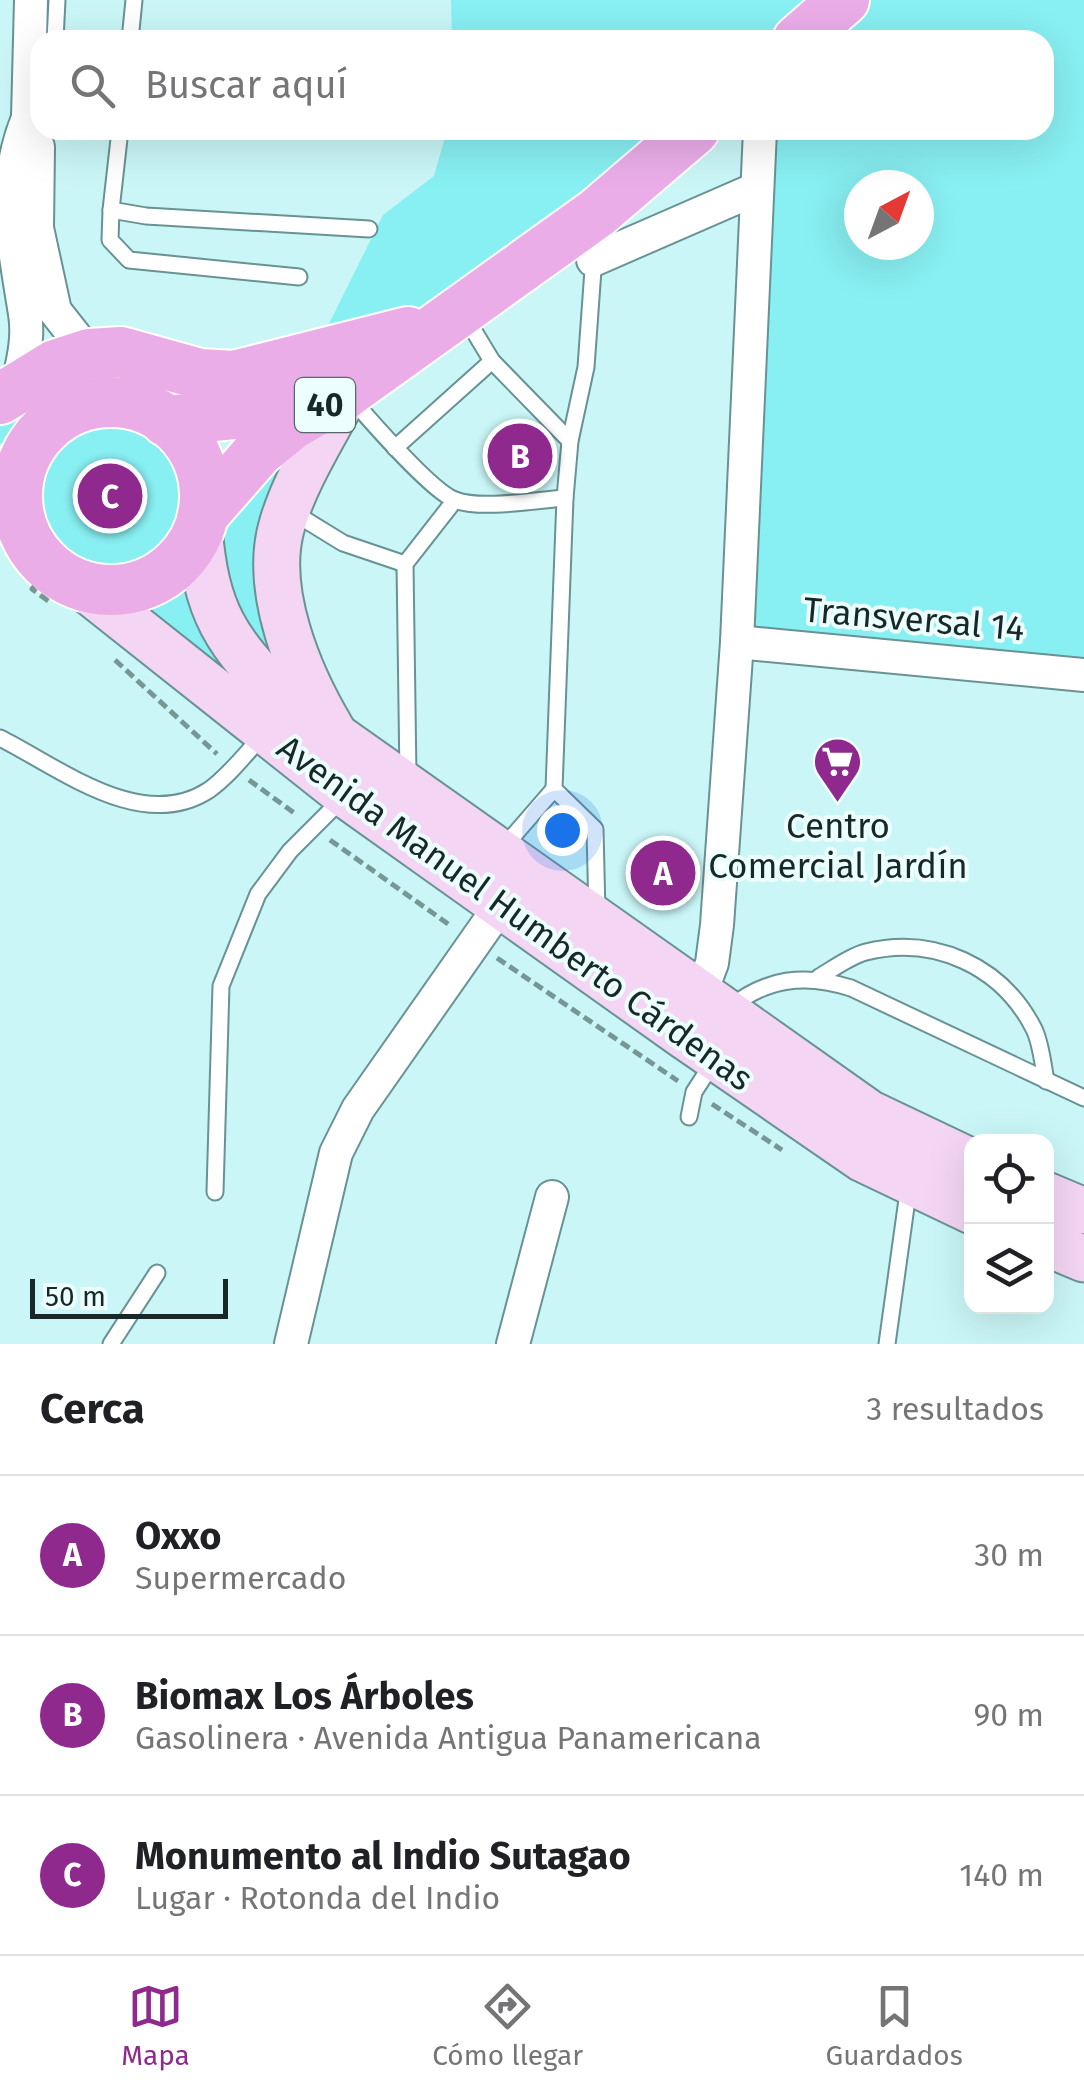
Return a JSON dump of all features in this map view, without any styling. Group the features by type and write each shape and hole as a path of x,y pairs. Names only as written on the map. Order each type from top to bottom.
{"main road":[{"path":"810,30 844,0"},
{"name":"40","path":"69,579 35,551 20,520 16,453 60,417 101,403 136,406 166,420 264,411 318,387 408,332 461,310 595,237 685,140"},
{"name":"40","path":"0,543 69,579 112,590 152,581 182,557 201,521 259,451 292,425 346,394 461,310"},
{"path":"9,392 55,365 89,354 121,352 200,374 234,376 408,332"},
{"path":"338,740 308,685 285,618 278,556 288,509 346,394"},
{"path":"166,420 184,438 200,468 201,521"},
{"name":"Avenida Manuel Humberto Cárdenas","path":"201,521 210,604 223,632 242,658 286,700 869,1113 964,1158"},
{"name":"Avenida Manuel Humberto Cárdenas","path":"69,579 346,796 700,1047 863,1158 964,1206"},
{"path":"1054,1198 1084,1211"},
{"path":"1054,1246 1084,1259"}],"street":[{"path":"31,0 32,30"},
{"path":"9,392 26,350 26,316 2,200 12,142 30,102"},
{"path":"37,140 36,228 45,277 55,311 89,354"},
{"path":"700,1047 713,1003 712,963 736,642 759,140"},
{"path":"595,237 756,189"},
{"name":"Transversal 14","path":"736,642 1084,675"},
{"path":"290,1344 336,1153 358,1110 501,905"},
{"path":"514,1344 552,1197"}],"lane":[{"path":"56,30 57,0"},
{"path":"131,30 134,0"},
{"path":"119,140 110,240 117,252 130,260 298,277"},
{"path":"111,210 146,216 368,229"},
{"path":"498,853 554,789 565,498 570,441 586,368 595,237"},
{"path":"461,310 492,361 570,441"},
{"path":"395,448 492,361"},
{"path":"346,394 395,448 455,500 494,503 565,498"},
{"path":"409,790 405,564 455,500"},
{"path":"288,509 342,542 405,564"},
{"path":"0,738 127,803 176,805 210,790 264,734"},
{"path":"554,789 595,829 597,922"},
{"path":"216,1192 221,986 258,894 290,851 346,796"},
{"path":"818,977 864,952 914,946 964,958 1007,988 1036,1031 1046,1081"},
{"path":"713,1003 784,980 818,977 851,988 1084,1098"},
{"path":"689,1117 700,1047"},
{"path":"888,1344 909,1182"},
{"path":"111,1344 158,1274"}],"shaded area":[{"path":"451,0 818,0 784,30 452,30"},
{"path":"868,0 1084,0 1084,664 748,634 772,140 1054,140 1054,30 834,30"},
{"path":"444,140 654,140 450,299 402,318 323,336 383,215 434,176"},
{"path":"92,370 200,389 171,405 123,389 74,393 43,409 0,444 0,421"},
{"path":"102,418 144,427 172,447 187,475 190,506 181,535 162,559 133,573 97,572 73,562 48,540 35,513 32,494 42,461 84,425","holes":["107,473 134,494 113,520 86,499"]},
{"path":"298,440 274,503 294,687 224,597 220,524"},
{"path":"188,572 280,712 127,603 163,591"}],"place":[{"name":"Biomax Los Árboles","path":"520,456"},
{"name":"Monumento al Indio Sutagao","path":"110,496"},
{"name":"Centro Comercial Jardín","path":"838,804"},
{"name":"Oxxo","path":"663,873"}]}
